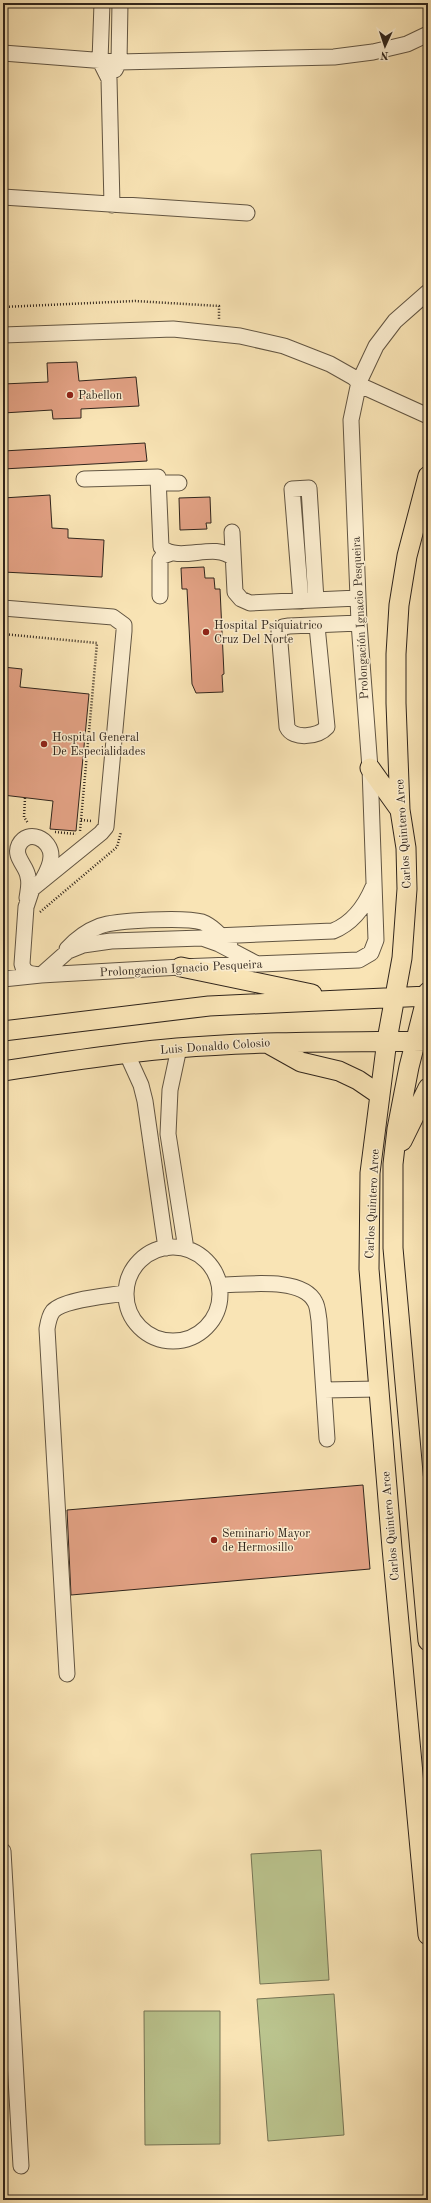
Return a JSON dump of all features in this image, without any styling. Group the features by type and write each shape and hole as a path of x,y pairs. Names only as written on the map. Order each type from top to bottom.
{"main road":[{"name":"Carlos Quintero Arce","path":"428,476 407,556 399,605 396,654 400,810 406,848 407,889 405,928 397,996 388,1040 370,1173 369,1269 383,1450 428,1927"},
{"path":"370,768 400,810"},
{"path":"181,967 343,1000"},
{"name":"Carlos Quintero Arce","path":"428,992 422,1041 397,1129 393,1164 393,1248 421,1484 428,1641"},
{"path":"3,1031 209,1006 397,996 428,996"},
{"name":"Luis Donaldo Colosio","path":"3,1071 126,1052 179,1048 267,1043 388,1040 422,1041"},
{"path":"267,1043 301,1062 338,1071 358,1080 380,1095"},
{"path":"393,1164 421,1114 428,1088"},
{"path":"383,1450 392,1465 421,1484 401,1513 392,1548"}],"street":[{"path":"102,3 100,61 109,79 112,205"},
{"path":"109,79 119,62 120,3"},
{"path":"3,53 119,62 334,57 373,52 407,44 428,34"},
{"path":"3,197 247,213"},
{"name":"Prolongación Ignacio Pesqueira","path":"359,960 369,956 376,945 370,768 359,623 350,420 352,405 358,383 369,360 395,321 428,292"},
{"path":"3,335 141,329 208,332 284,346 335,366 353,377 358,383 388,399 428,416"},
{"path":"335,366 360,367 369,360"},
{"path":"335,366 350,384 352,405"},
{"path":"84,479 158,477 160,596"},
{"path":"158,483 179,483"},
{"path":"301,600 292,489 309,488 316,600"},
{"path":"232,532 235,592 241,599 250,603 358,598"},
{"path":"160,542 166,551 223,552 233,558"},
{"path":"159,567 162,556 172,552"},
{"path":"3,608 113,617 124,625 106,827 101,833 48,874 32,890 27,900"},
{"path":"317,626 327,727 323,731 317,733 294,735 290,733 287,727 279,631 283,627 359,623"},
{"path":"48,874 51,856 49,846 43,839 34,836 26,838 19,846 18,855 26,870 29,882 22,964 27,973 41,975 79,936 102,925 116,923 191,920 202,922 220,936 238,954"},
{"path":"26,870 33,874 48,874"},
{"path":"57,959 68,951 83,945 104,942 333,931 343,927 352,919 368,898 374,886"},
{"path":"202,938 219,944 259,964"},
{"name":"Prolongacion Ignacio Pesqueira","path":"3,979 41,975 181,967 359,960"},
{"path":"179,1048 170,1090 168,1134 186,1249"},
{"path":"126,1052 141,1085 150,1135 166,1248"},
{"path":"150,1135 168,1134"},
{"path":"166,1248 186,1249 202,1257 213,1269 219,1285 220,1300 216,1314 208,1326 197,1335 184,1340 169,1341 155,1338 143,1331 133,1320 127,1307 125,1293 128,1280 133,1268 142,1258 153,1251 166,1248"},
{"path":"219,1285 287,1285 303,1290 315,1302 328,1439"},
{"path":"67,1674 47,1328 53,1311 62,1304 125,1293"},
{"path":"324,1390 378,1389"},
{"path":"3,1851 8,2054 20,2166"}],"path":[{"path":"3,307 135,301 211,305 218,306 218,319 226,320"},
{"path":"3,634 97,643 80,834 48,832"},
{"path":"25,798 24,817 34,826"}],"green space":[{"path":"321,1850 329,1980 260,1984 251,1854"},
{"path":"334,1994 344,2135 268,2141 257,1999"},
{"path":"144,2011 220,2011 220,2144 145,2145"}],"building":[{"name":"Pabellon","path":"77,362 79,381 136,377 139,406 81,409 81,418 53,419 52,410 3,413 3,384 48,382 47,363"},
{"path":"145,443 147,461 3,469 3,451"},
{"path":"50,495 52,528 68,529 68,538 104,540 102,577 3,572 3,498"},
{"path":"210,497 211,523 206,523 207,529 180,530 179,498"},
{"name":"Hospital Psiquiatrico Cruz Del Norte","path":"204,567 205,578 214,578 215,589 220,589 224,674 222,675 223,692 196,693 192,684 187,589 182,589 181,568"},
{"name":"Hospital General De Especialidades","path":"3,667 22,669 20,687 89,694 76,831 50,829 53,801 3,795"},
{"name":"Seminario Mayor de Hermosillo","path":"363,1485 370,1569 71,1595 67,1510"}],"place":[{"name":"Pabellon","path":"70,395"},
{"name":"Hospital Psiquiatrico Cruz Del Norte","path":"206,632"},
{"name":"Hospital General De Especialidades","path":"44,744"},
{"name":"Seminario Mayor de Hermosillo","path":"214,1540"}]}
